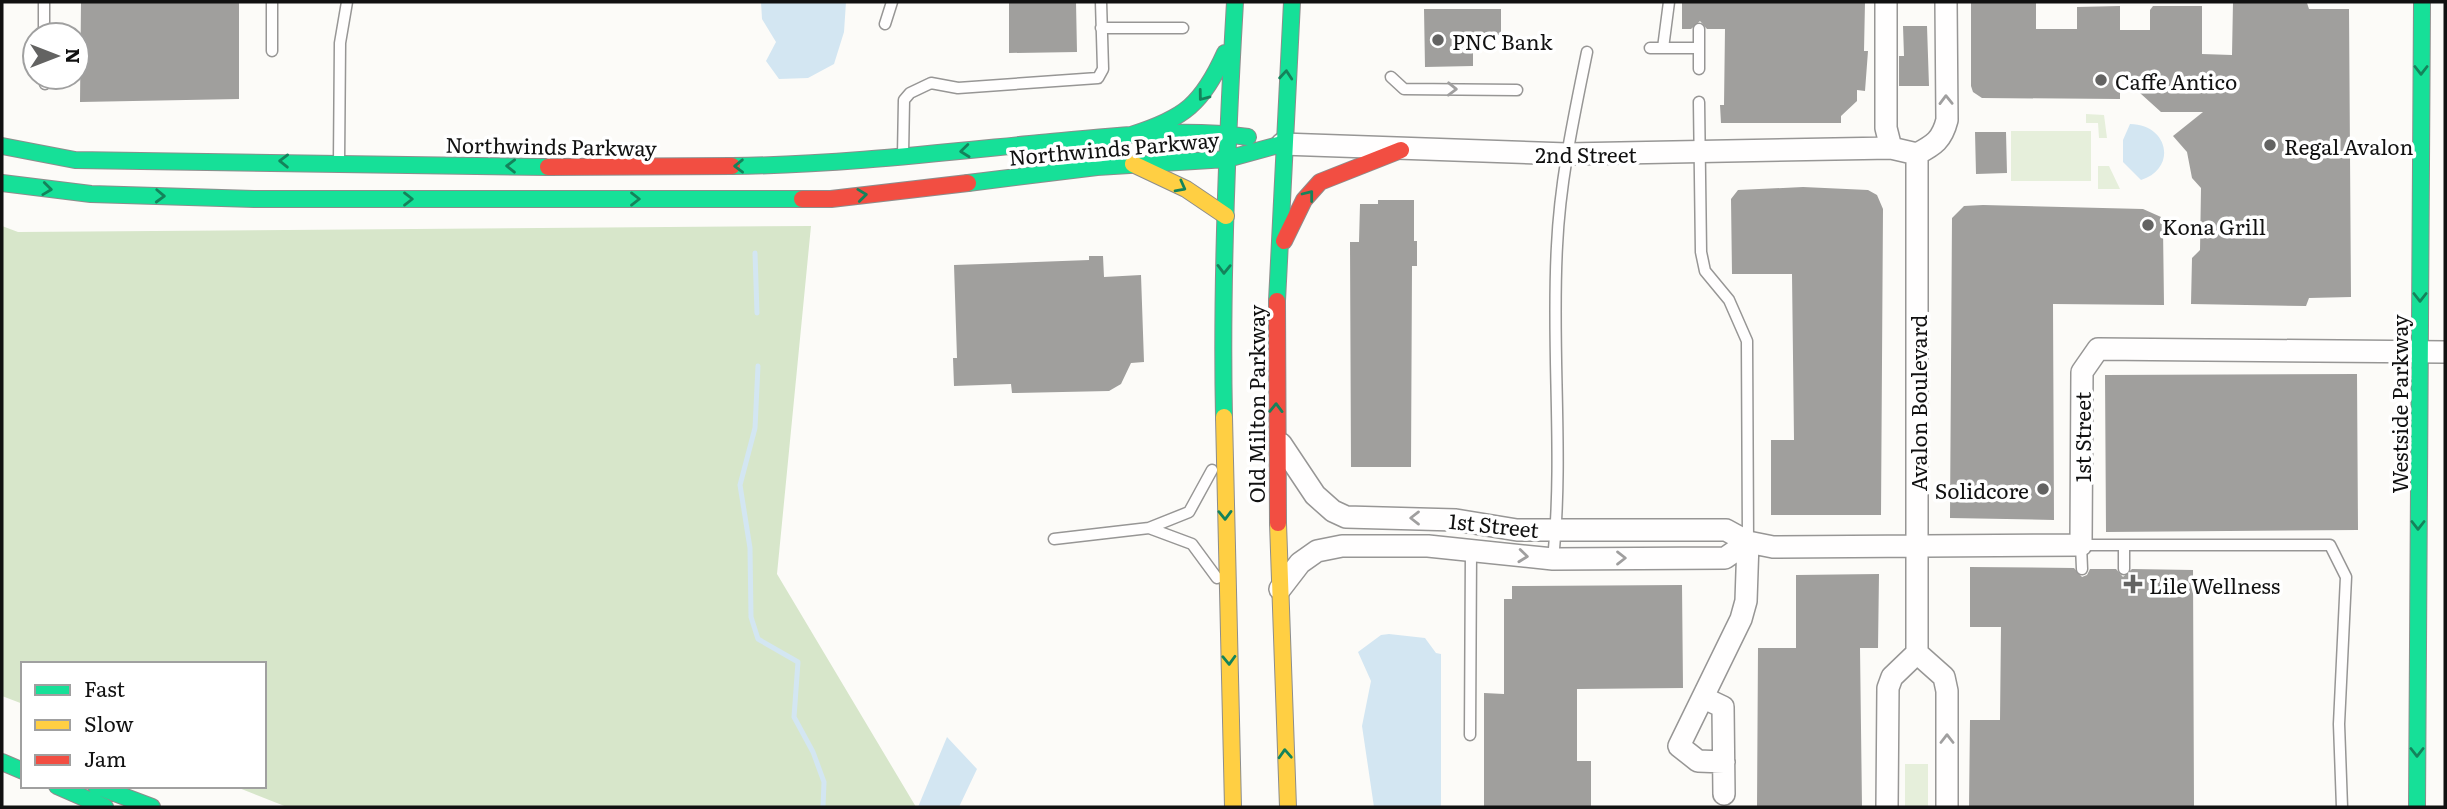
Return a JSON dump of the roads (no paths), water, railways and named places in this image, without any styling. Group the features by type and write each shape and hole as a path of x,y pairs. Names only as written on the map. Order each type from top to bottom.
{"main road":[{"name":"Old Milton Parkway","path":"1233,807 1224,447 1227,134 1235,2"},
{"name":"Old Milton Parkway","path":"1288,807 1278,592 1275,437 1282,144 1293,2"},
{"name":"Westside Parkway","path":"2417,807 2422,2"},
{"path":"1131,135 1183,116 1201,101 1233,35"},
{"name":"Northwinds Parkway","path":"2,183 91,194 621,168 808,165 1131,135 1227,134 1282,144"},
{"name":"Northwinds Parkway","path":"2,146 75,160 340,181 831,199 1133,164 1227,159 1282,144"},
{"path":"1278,256 1304,200 1320,182 1401,150"},
{"path":"1133,164 1186,190 1226,216"},
{"path":"2,751 21,758"},
{"path":"2,762 21,770"},
{"path":"62,788 105,807"},
{"path":"101,788 152,807"}],"street":[{"path":"1886,2 1886,128 1891,148 1917,154 1937,144 1944,133 1947,120 1946,2"},
{"name":"2nd Street","path":"1282,144 1567,154 1891,148"},
{"name":"Avalon Boulevard","path":"1917,154 1917,653"},
{"name":"1st Street","path":"1275,437 1315,495 1333,511 1346,517 1431,518 1517,530 1726,530 1748,542 1773,547 2081,545 2081,372 2098,349 2445,352"},
{"path":"1724,762 1698,761 1679,746 1741,619 1746,601 1748,542"},
{"name":"1st Street","path":"1278,592 1300,563 1330,548 1380,544 1553,559 1725,558 1748,542"},
{"path":"1887,807 1888,688 1892,677 1917,653 1944,677 1947,691 1947,807"},
{"path":"1704,698 1723,707 1724,794"}],"lane":[{"path":"44,2 44,21"},
{"path":"272,2 272,51"},
{"path":"340,181 340,43 347,2"},
{"path":"885,24 892,2"},
{"path":"903,157 901,110 910,93 931,83 958,88 1098,78 1103,69 1101,2"},
{"path":"1663,48 1669,2"},
{"path":"1101,28 1183,28"},
{"path":"1699,29 1699,69"},
{"path":"1650,48 1699,48"},
{"path":"1553,559 1558,479 1557,245 1567,154 1587,52"},
{"path":"1391,77 1404,89 1517,90"},
{"path":"1699,102 1701,252 1705,271 1729,300 1747,341 1748,542"},
{"path":"1054,539 1149,528 1189,512 1224,447"},
{"path":"1149,528 1192,544 1227,592"},
{"path":"2081,569 2081,545 2330,545 2346,577 2339,724 2342,807"},
{"path":"2124,546 2124,569"},
{"path":"1470,735 1471,550"}],"water":[{"path":"761,2 846,2 844,32 834,64 808,78 779,79 766,61 776,42 762,19"},
{"path":"2130,124 2153,131 2164,148 2160,166 2153,174 2141,180 2123,162 2123,140"},
{"path":"1381,635 1425,638 1436,653 1441,654 1441,807 1374,807 1362,726 1371,681 1358,652"},
{"path":"947,737 977,769 959,807 918,807"}],"waterway":[{"path":"755,253 757,313"},
{"path":"758,366 755,428 740,485 750,548 751,617 758,639 798,662 794,717 813,752 824,782 823,807"}],"place":[{"name":"PNC Bank","path":"1438,40"},
{"name":"Caffe Antico","path":"2101,80"},
{"name":"Regal Avalon","path":"2270,145"},
{"name":"Kona Grill","path":"2148,225"},
{"name":"Solidcore","path":"2043,489"},
{"name":"Lile Wellness","path":"2133,584"}]}
